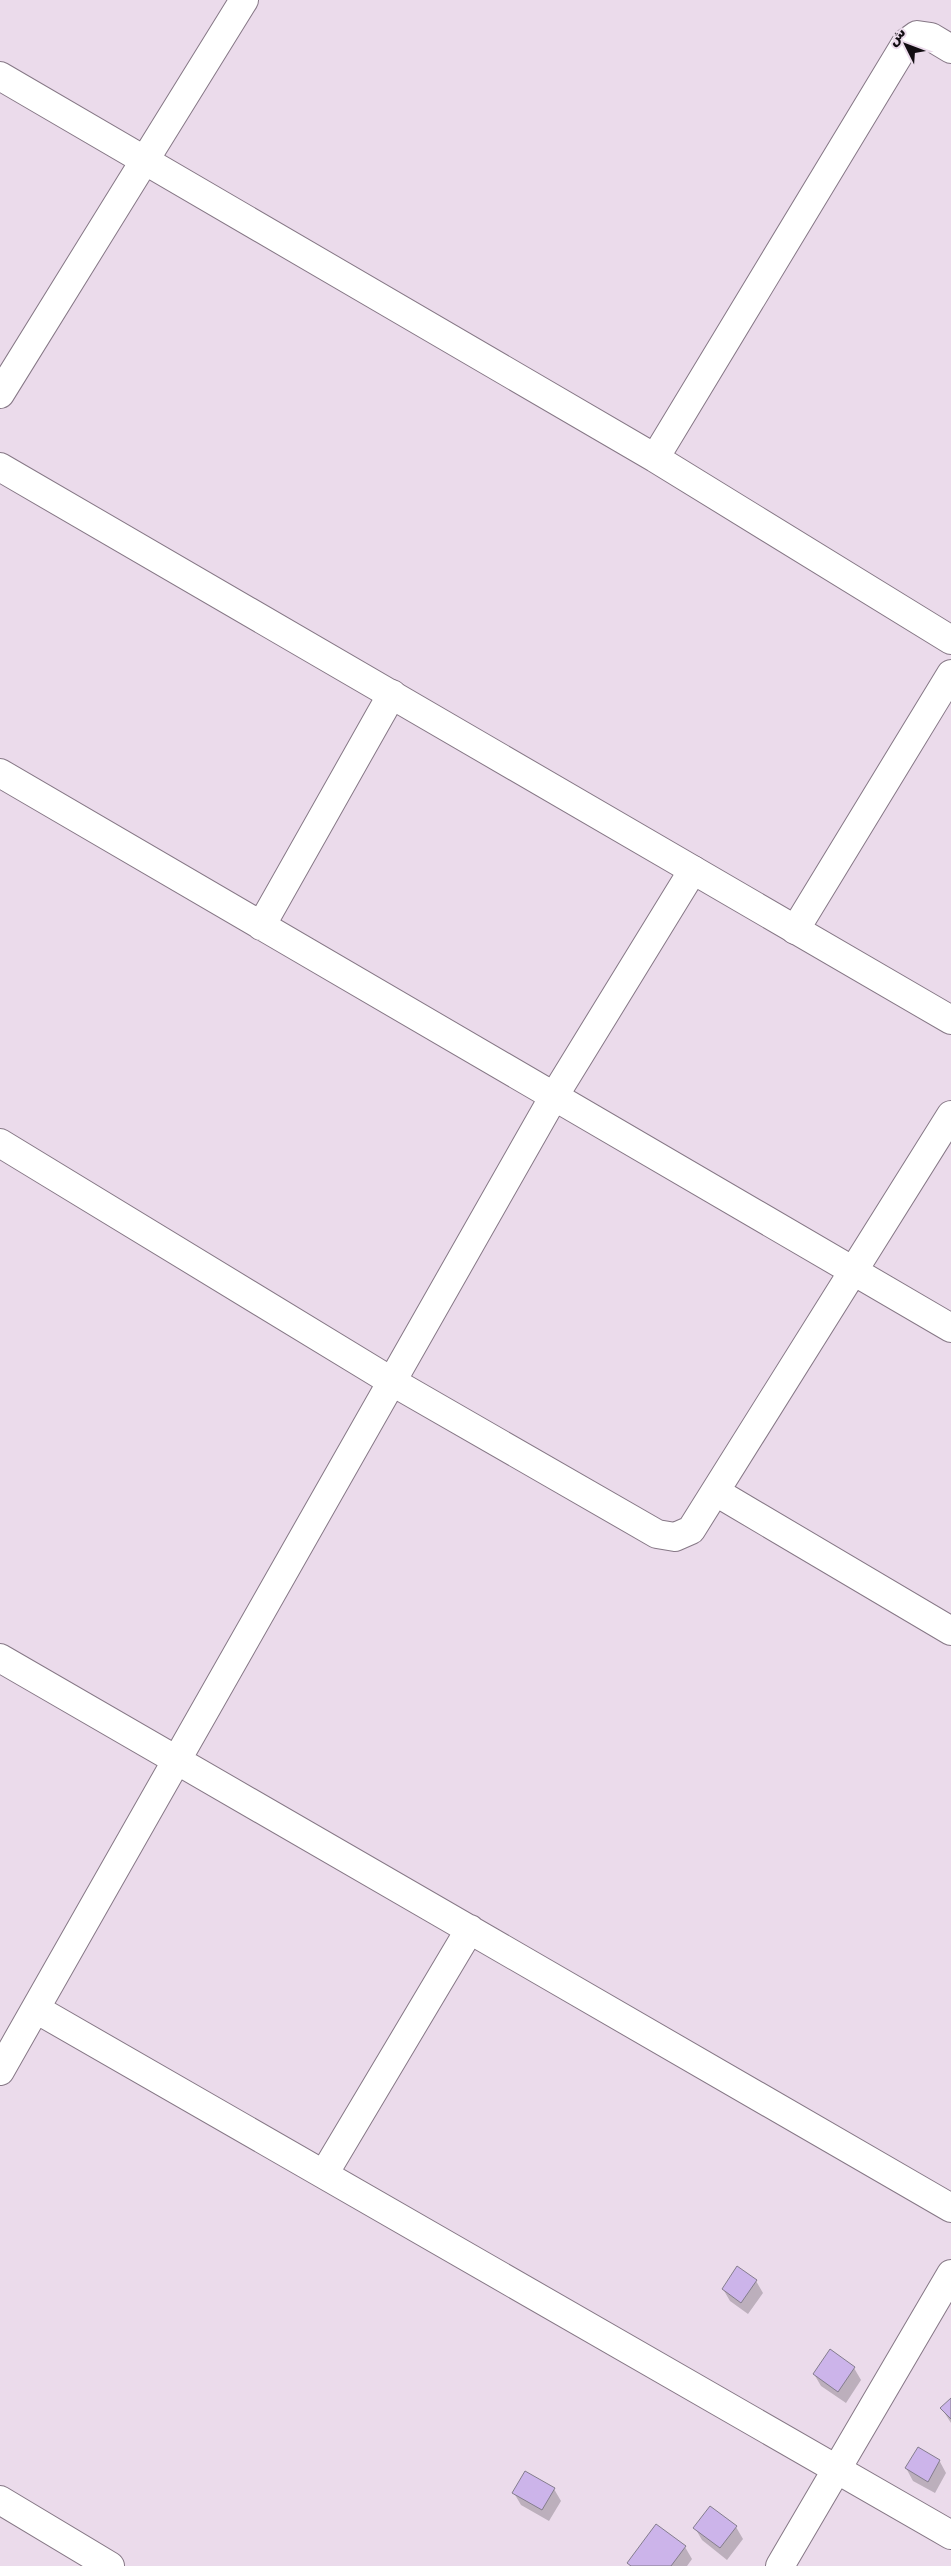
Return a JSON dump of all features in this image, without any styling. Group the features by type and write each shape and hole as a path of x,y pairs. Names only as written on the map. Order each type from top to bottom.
{"street":[{"path":"0,394 244,0"},
{"path":"655,458 906,43 917,35 931,37 951,49"},
{"path":"0,76 655,458 951,640"},
{"path":"0,467 951,1020"},
{"path":"795,930 951,674"},
{"path":"261,926 392,694"},
{"path":"0,773 553,1098 951,1328"},
{"path":"0,2072 179,1760 391,1381 553,1098 693,870"},
{"path":"0,1143 391,1381 657,1534 675,1537 692,1530 951,1116"},
{"path":"716,1492 951,1631"},
{"path":"0,1658 951,2208"},
{"path":"324,2174 470,1929"},
{"path":"36,2009 838,2468 951,2535"},
{"path":"780,2566 951,2274"},
{"path":"0,2500 103,2564"}],"building":[{"path":"737,2266 757,2280 741,2303 722,2289"},
{"path":"830,2349 855,2367 838,2392 813,2374"},
{"path":"951,2398 951,2419 940,2408"},
{"path":"918,2447 940,2460 928,2482 905,2468"},
{"path":"525,2471 555,2488 542,2510 512,2493"},
{"path":"710,2506 737,2526 720,2548 693,2528"},
{"path":"656,2524 686,2546 671,2566 631,2566 627,2563"}]}
